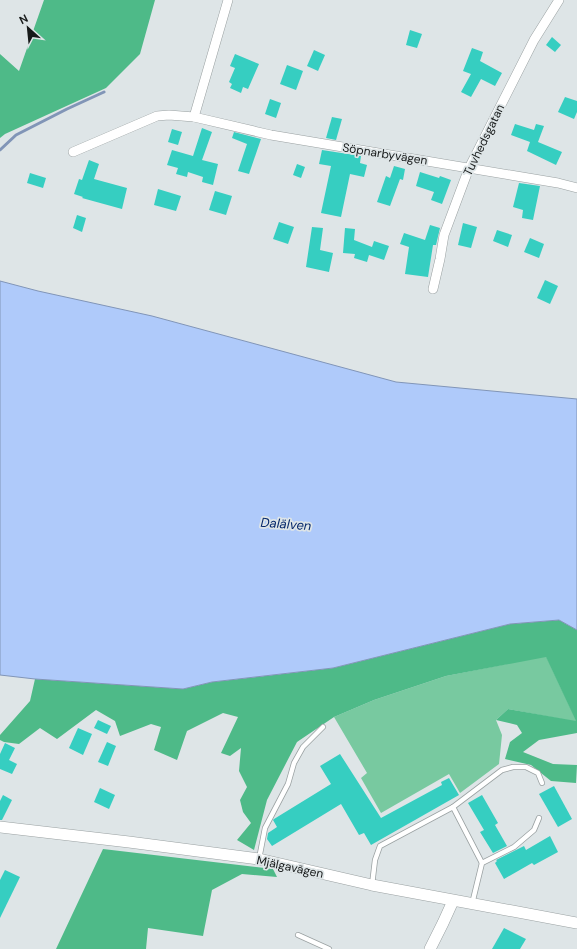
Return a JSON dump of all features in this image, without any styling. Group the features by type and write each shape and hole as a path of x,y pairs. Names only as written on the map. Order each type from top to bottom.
{"street":[{"path":"194,117 228,0"},
{"name":"Tuvhedsgatan","path":"433,289 444,235 469,168 534,40 559,0"},
{"name":"Söpnarbyvägen","path":"73,152 157,116 169,115 194,117 271,135 558,183 577,188"},
{"name":"Mjälgavägen","path":"0,827 259,859 372,885 577,923"},
{"path":"430,949 453,901"}],"lane":[{"path":"259,859 264,828 288,784 294,763 303,747 323,727"},
{"path":"372,885 375,860 380,846 453,807 502,770 507,768 526,767 538,773 542,783"},
{"path":"453,807 482,862 472,904"},
{"path":"482,862 514,847 534,830 539,818"},
{"path":"298,935 329,949"}],"green space":[{"path":"44,0 155,0 140,54 106,88 5,134 0,138 0,54 19,71"},
{"path":"559,620 577,630 577,733 539,740 523,752 553,764 577,765 576,783 551,781 531,765 505,759 510,742 522,733 517,725 496,720 508,709 576,721 546,657 446,676 374,700 334,717 297,742 267,800 254,850 237,840 251,823 243,812 240,800 247,787 239,771 241,748 230,756 221,753 238,717 223,713 187,731 177,760 154,750 161,727 151,724 120,736 115,721 96,710 57,739 40,728 19,744 0,740 0,735 30,701 35,679 183,689 212,682 333,668 510,624"},
{"path":"546,656 577,722 508,709 496,720 502,735 499,764 460,793 449,774 381,813 361,778 367,773 334,717 374,700 446,676"},
{"path":"103,849 273,869 277,877 242,874 212,890 203,936 148,928 146,949 56,949"}],"water":[{"name":"Dalälven","path":"0,281 38,291 152,316 396,382 577,399 577,630 559,620 510,624 333,668 212,682 183,689 35,679 0,675"}],"building":[{"path":"410,30 422,34 417,48 406,45"},
{"path":"552,37 561,45 555,52 546,45"},
{"path":"472,48 483,52 480,61 502,73 495,86 481,79 471,97 461,92 471,74 463,71"},
{"path":"314,50 325,55 318,71 307,66"},
{"path":"235,54 259,64 248,89 243,87 241,93 230,88 232,84 229,82 235,68 230,66"},
{"path":"287,65 303,71 296,90 280,84"},
{"path":"565,97 577,101 577,112 574,119 558,112"},
{"path":"270,99 281,103 276,118 265,114"},
{"path":"332,117 342,119 336,140 326,138"},
{"path":"515,124 534,130 536,124 544,126 538,142 562,152 556,165 527,151 530,142 511,135"},
{"path":"202,128 212,132 202,160 218,164 213,185 202,182 203,177 188,172 187,177 176,174 178,168 167,165 172,150 193,156"},
{"path":"172,129 182,132 178,145 168,142"},
{"path":"234,132 261,139 249,174 238,171 247,144 232,138"},
{"path":"322,150 361,156 360,163 367,165 364,177 350,174 341,217 321,213 331,166 319,164"},
{"path":"89,160 99,164 94,179 127,188 122,209 82,198 83,197 74,194 79,179 82,180"},
{"path":"297,164 305,167 301,178 293,175"},
{"path":"394,166 405,169 403,180 400,179 390,206 377,202 386,176 390,178"},
{"path":"420,172 451,180 442,204 431,200 434,192 416,186"},
{"path":"30,173 46,178 43,188 27,183"},
{"path":"519,183 540,186 533,220 522,218 523,210 513,207"},
{"path":"158,189 181,196 176,211 154,205"},
{"path":"215,191 232,196 226,215 209,210"},
{"path":"77,215 86,218 82,232 73,228"},
{"path":"279,222 294,227 288,244 273,239"},
{"path":"463,223 477,227 471,248 458,245"},
{"path":"430,225 440,228 436,245 433,245 428,277 405,274 409,247 400,244 404,233 425,240"},
{"path":"312,227 323,228 320,250 333,253 329,272 306,267"},
{"path":"345,228 355,229 354,240 372,247 374,241 389,246 384,260 369,255 367,262 354,258 355,254 343,253"},
{"path":"497,230 512,235 508,247 493,241"},
{"path":"530,238 544,244 539,258 524,252"},
{"path":"545,280 558,286 550,304 537,298"},
{"path":"98,720 111,726 107,734 94,728"},
{"path":"78,728 92,734 83,755 69,748"},
{"path":"107,742 116,746 108,766 98,762"},
{"path":"5,743 15,748 9,760 17,764 12,774 0,769 0,754"},
{"path":"340,754 381,818 442,785 441,782 449,778 459,795 371,845 364,833 359,835 341,804 272,846 267,839 268,833 277,827 273,820 331,784 320,766"},
{"path":"554,786 572,819 558,827 539,794"},
{"path":"100,788 115,795 109,809 94,802"},
{"path":"3,795 12,800 2,820 0,820 0,801"},
{"path":"482,795 498,823 495,825 507,846 493,853 480,832 484,830 468,803"},
{"path":"550,836 558,852 534,865 532,863 504,879 495,863 497,861 496,860 524,846 526,850"},
{"path":"5,870 20,877 0,918 0,880"},
{"path":"504,928 526,939 520,949 492,949"}],"waterway":[{"path":"0,150 16,135 104,92"}]}
